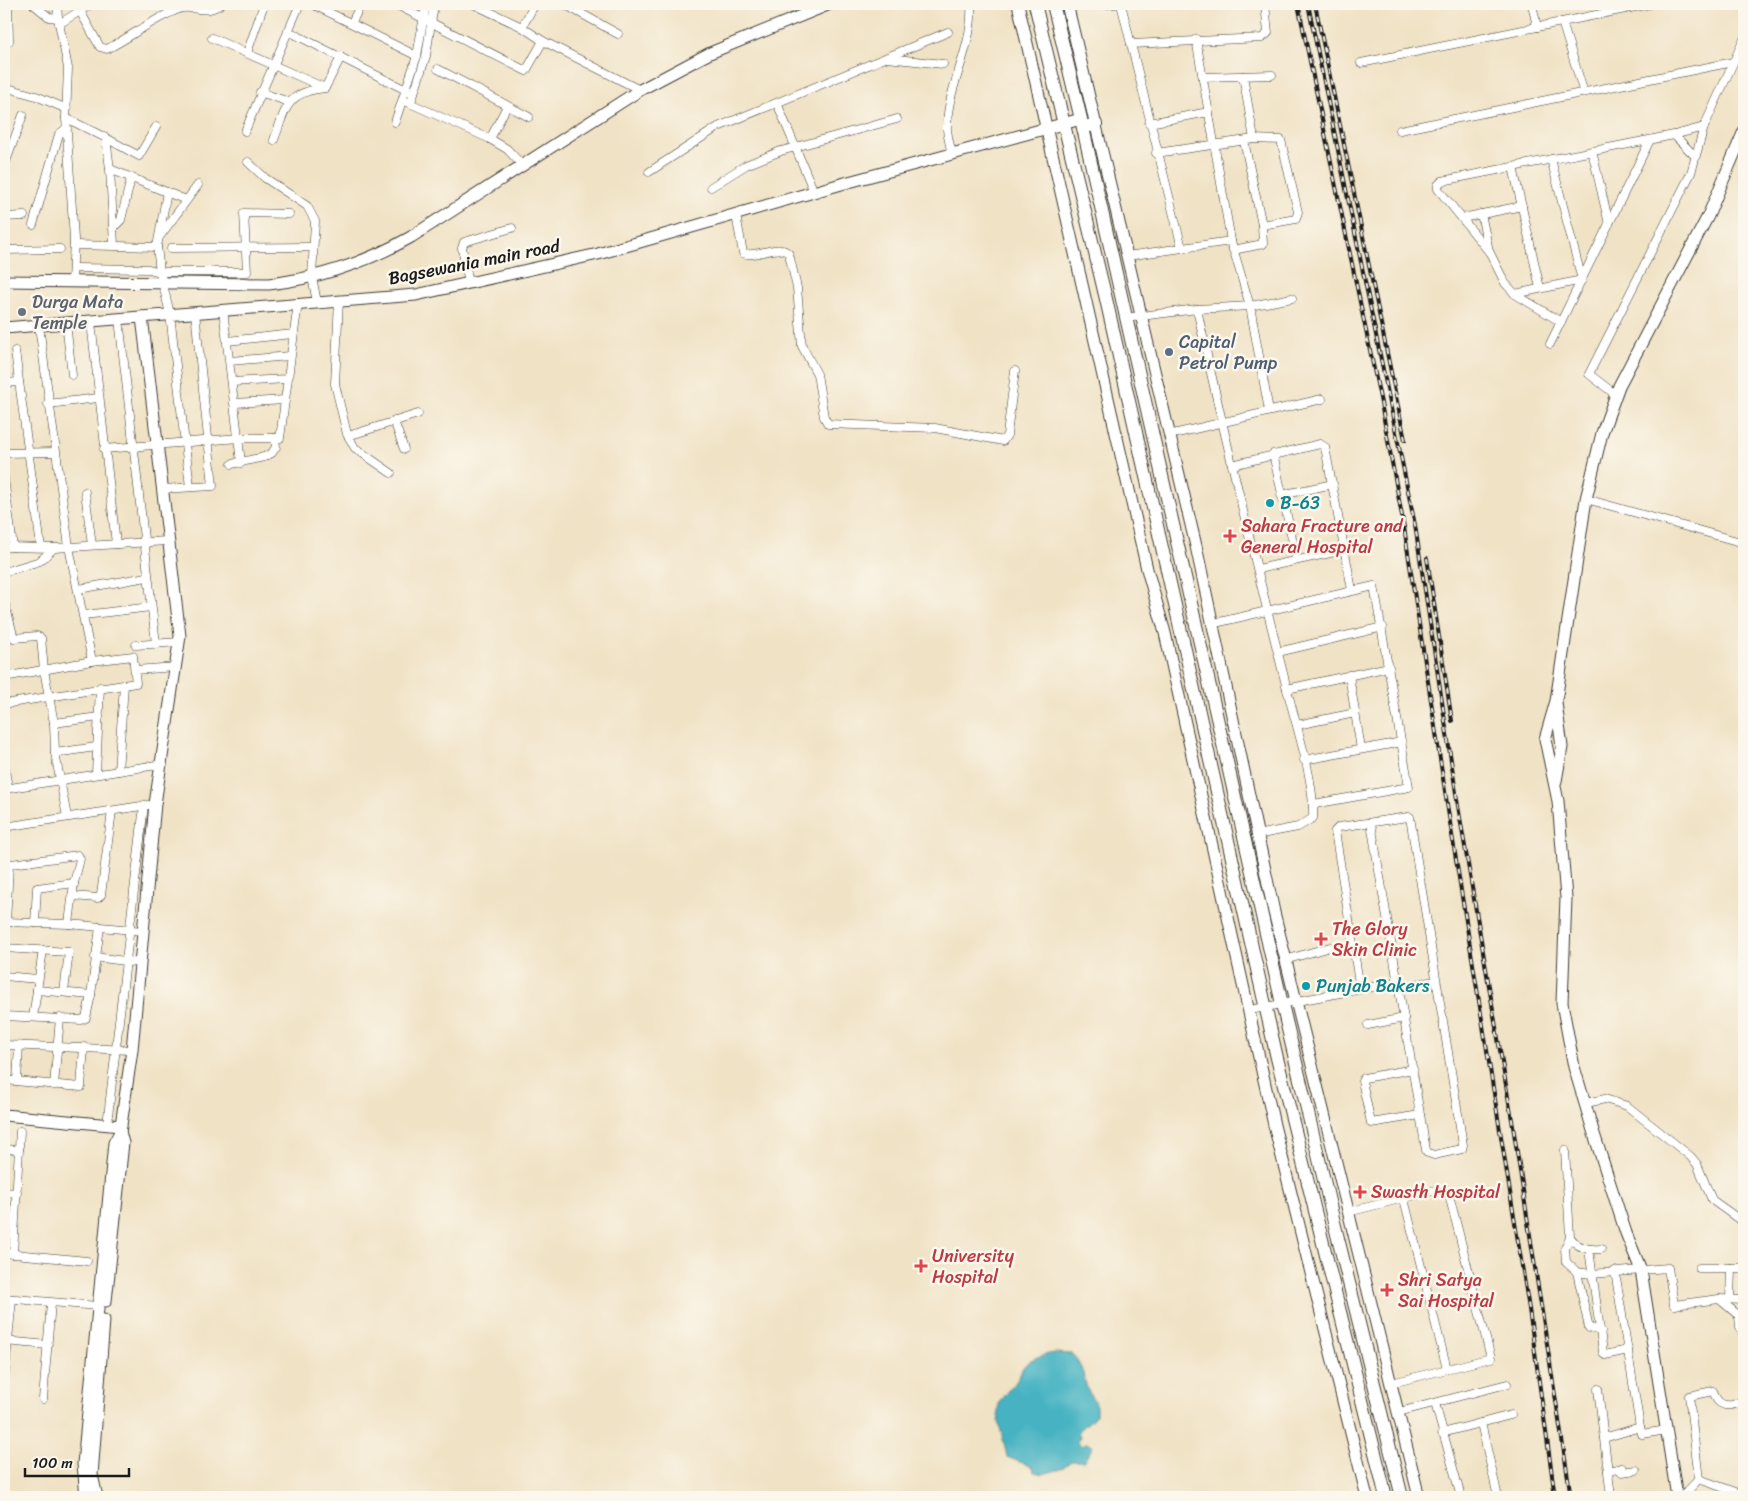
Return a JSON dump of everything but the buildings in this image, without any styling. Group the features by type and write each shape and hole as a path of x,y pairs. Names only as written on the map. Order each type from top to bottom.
{"main road":[{"path":"1036,4 1266,1007 1386,1497"},
{"path":"1053,4 1282,1004 1402,1497"},
{"path":"1082,124 1096,124"}],"street":[{"path":"8,4 9,42"},
{"path":"33,4 49,17 59,20 77,13 91,4"},
{"path":"57,4 68,68 66,128 70,151 74,245 72,282"},
{"path":"77,13 100,47 106,49 180,8 209,9 221,4"},
{"path":"247,53 264,4"},
{"path":"245,131 260,92 300,4"},
{"path":"312,4 352,22 417,56"},
{"path":"352,22 361,4"},
{"path":"395,4 526,71 543,41"},
{"path":"411,103 426,56 426,4"},
{"path":"396,122 427,20 434,4"},
{"path":"473,4 522,27 543,41 640,90"},
{"path":"522,27 535,4"},
{"path":"564,4 618,34"},
{"path":"73,268 149,269 161,278 269,284 312,283 387,250 523,166 640,90 710,53 830,4"},
{"path":"971,4 970,40 959,68 947,124 952,154 1064,123 1082,124"},
{"path":"1018,4 1292,1200 1367,1497"},
{"path":"1116,4 1067,5 1196,546 1210,624 1285,960 1392,1383 1418,1497"},
{"path":"1120,4 1156,153 1182,248"},
{"path":"1131,44 1266,36 1268,26 1265,4"},
{"path":"1532,4 1537,27"},
{"path":"1361,63 1650,4"},
{"path":"1562,22 1584,90"},
{"path":"288,31 414,94"},
{"path":"649,172 718,127 948,32"},
{"path":"212,38 325,88"},
{"path":"1196,39 1231,241 1250,306 1269,411"},
{"path":"1616,395 1589,374 1691,172 1704,127 1744,39"},
{"path":"325,88 341,57"},
{"path":"886,58 943,64"},
{"path":"1400,130 1584,90 1733,62"},
{"path":"438,69 529,117"},
{"path":"1203,78 1272,74"},
{"path":"1244,76 1254,140"},
{"path":"4,87 36,96 139,156 156,126"},
{"path":"274,140 289,102 306,90 325,88"},
{"path":"260,92 289,102"},
{"path":"403,100 490,139 507,149 523,166"},
{"path":"777,103 814,192"},
{"path":"490,139 507,106"},
{"path":"1149,123 1209,112"},
{"path":"4,167 7,146 23,115"},
{"path":"711,187 746,165 795,146 897,119"},
{"path":"1561,322 1515,294 1505,283 1490,253 1438,189 1440,183 1650,140 1704,127"},
{"path":"33,225 59,134 66,128"},
{"path":"1677,1497 1641,1270 1626,1233 1574,1067 1562,1003 1566,898 1555,785 1545,739 1556,701 1586,499 1602,433 1616,395 1638,347 1708,216 1744,131"},
{"path":"1674,134 1695,156"},
{"path":"106,138 110,169 114,245"},
{"path":"1156,153 1214,144 1254,140 1281,140 1298,212 1296,219 1262,226"},
{"path":"1550,344 1650,140"},
{"path":"1233,250 1263,244 1262,226 1244,142"},
{"path":"55,148 70,151"},
{"path":"1592,151 1609,224"},
{"name":"Bagsewania main road","path":"4,328 416,295 567,262 952,154"},
{"path":"1551,159 1582,280"},
{"path":"248,162 265,178 308,206 315,221 312,283 317,302"},
{"path":"1513,167 1540,288"},
{"path":"110,169 186,200"},
{"path":"114,228 120,220 131,178"},
{"path":"157,243 198,185"},
{"path":"167,192 157,243 161,278 170,314 190,487"},
{"path":"1462,218 1522,206"},
{"path":"4,281 72,282 247,272 244,213 289,214"},
{"path":"1481,214 1490,253"},
{"path":"736,215 743,253 749,255 782,250 789,254 797,288 802,346 816,374 824,417 828,424 935,428 1003,441 1007,436 1015,371"},
{"path":"4,216 24,216"},
{"path":"469,284 462,248 464,242 512,228"},
{"path":"1127,256 1231,241"},
{"path":"74,245 157,243"},
{"path":"171,248 313,247"},
{"path":"4,250 60,249"},
{"path":"1515,294 1582,280"},
{"path":"1125,318 1197,309 1250,306 1292,298"},
{"path":"339,300 336,384 348,436 355,448 391,473"},
{"path":"104,449 209,442 239,438 280,438 298,303"},
{"path":"224,309 241,463"},
{"path":"1197,309 1221,422 1297,725 1314,804 1313,818 1298,827 1256,835"},
{"path":"162,489 213,486 195,312"},
{"path":"107,1125 130,929 150,804 162,764 180,642 142,317"},
{"path":"119,319 156,644"},
{"path":"91,322 98,398 116,544"},
{"path":"66,323 72,375"},
{"path":"39,326 48,404 69,547 92,661"},
{"path":"227,341 293,334"},
{"path":"15,352 42,547"},
{"path":"230,361 290,356"},
{"path":"232,382 287,379"},
{"path":"4,383 19,382"},
{"path":"48,404 98,398"},
{"path":"1169,435 1322,399"},
{"path":"234,403 284,400"},
{"path":"348,436 418,414"},
{"path":"394,421 404,449"},
{"path":"232,464 264,457 272,453 276,447 275,438"},
{"path":"1232,465 1320,444 1325,447 1352,590"},
{"path":"4,453 55,452"},
{"path":"1273,454 1297,560"},
{"path":"4,478 13,546"},
{"path":"1281,495 1333,484"},
{"path":"85,492 92,545"},
{"path":"1586,499 1744,544"},
{"path":"4,547 54,548 167,541"},
{"path":"4,572 40,561 54,548"},
{"path":"1258,569 1344,550"},
{"path":"79,589 147,577"},
{"path":"1210,624 1374,586 1383,627 1409,787 1314,804"},
{"path":"4,601 14,638 37,636 41,638 44,670 54,723 56,753 67,817"},
{"path":"84,616 152,607"},
{"path":"1278,652 1383,627"},
{"path":"136,645 180,642"},
{"path":"4,677 92,661 134,656 136,683 100,687 4,704"},
{"path":"134,670 176,667"},
{"path":"1287,689 1389,667"},
{"path":"1349,675 1361,749"},
{"path":"118,771 124,685"},
{"path":"96,774 100,687"},
{"path":"1555,785 1562,747 1556,701"},
{"path":"1297,725 1355,713"},
{"path":"54,723 99,717"},
{"path":"1304,760 1402,742"},
{"path":"56,753 96,747"},
{"path":"4,764 6,788 162,764"},
{"path":"4,827 150,804"},
{"path":"97,1497 92,1475 106,1307 123,1143 121,1129 132,1050 143,931 150,804"},
{"path":"72,896 98,898 101,895 112,811"},
{"path":"1360,989 1336,831 1339,828 1408,817 1411,819 1463,1144 1462,1149 1434,1155 1428,1153 1412,1070 1371,823"},
{"path":"69,924 74,883 80,858 78,854 6,865 5,922 69,924 143,931"},
{"path":"35,923 37,888 74,883"},
{"path":"4,1016 86,1018 100,927"},
{"path":"1285,960 1330,947"},
{"path":"4,948 69,952 64,992"},
{"path":"33,1017 43,950"},
{"path":"95,958 140,963"},
{"path":"4,976 38,979"},
{"path":"1250,1010 1360,989 1436,981"},
{"path":"37,990 91,995"},
{"path":"54,1085 60,1018"},
{"path":"1368,1025 1404,1018"},
{"path":"4,1045 132,1050"},
{"path":"17,1081 20,1045"},
{"path":"4,1080 81,1087 84,1047"},
{"path":"1412,1070 1364,1078 1362,1081 1370,1123 1420,1115"},
{"path":"1586,1103 1605,1100 1627,1106 1690,1156 1697,1164 1712,1200 1744,1224"},
{"path":"4,1115 107,1125 121,1129"},
{"path":"86,1497 83,1464 98,1306 114,1143 121,1129"},
{"path":"13,1254 20,1131"},
{"path":"4,1149 19,1150"},
{"path":"1566,1150 1570,1237 1565,1248 1566,1262 1577,1272 1591,1274 1668,1268 1674,1305 1718,1299 1744,1300"},
{"path":"1348,1212 1444,1188 1448,1191 1491,1358 1392,1383"},
{"path":"4,1192 17,1192"},
{"path":"1404,1198 1447,1369"},
{"path":"1570,1237 1577,1246 1589,1250 1601,1249"},
{"path":"1589,1250 1604,1354 1628,1350"},
{"path":"4,1253 87,1261"},
{"path":"1699,1268 1744,1268"},
{"path":"1730,1299 1731,1268"},
{"path":"1615,1271 1642,1434 1667,1430"},
{"path":"1577,1272 1589,1328 1601,1331"},
{"path":"4,1380 8,1298 98,1306"},
{"path":"1718,1299 1742,1319 1740,1327 1744,1335"},
{"path":"43,1399 52,1303"},
{"path":"6,1341 48,1345"},
{"path":"1399,1412 1507,1384"},
{"path":"1598,1389 1611,1497"},
{"path":"1683,1497 1699,1479 1689,1396 1713,1391 1717,1400 1726,1405 1744,1400"},
{"path":"1434,1403 1461,1497"},
{"path":"1442,1433 1511,1415"},
{"path":"1481,1423 1498,1497"},
{"path":"1604,1438 1640,1427"},
{"path":"1608,1471 1622,1468 1622,1472 1636,1470"},
{"path":"1699,1479 1744,1495"}],"water":[{"path":"1055,1353 1072,1354 1080,1366 1088,1391 1096,1402 1096,1415 1078,1432 1080,1437 1077,1441 1082,1446 1087,1443 1093,1447 1084,1461 1071,1461 1061,1469 1043,1474 1034,1472 1033,1467 1007,1457 999,1424 998,1408 1001,1400 1017,1381 1027,1363 1040,1356"}],"railway":[{"path":"1298,4 1381,403 1404,527 1529,1309 1555,1497"},
{"path":"1308,4 1415,525 1458,806 1512,1120 1571,1497"},
{"path":"1315,4 1405,440"},
{"path":"1427,558 1452,721"}],"place":[{"name":"Durga Mata Temple","path":"22,312"},
{"name":"Capital Petrol Pump","path":"1169,352"},
{"name":"B-63","path":"1270,503"},
{"name":"Sahara Fracture and General Hospital","path":"1230,536"},
{"name":"The Glory Skin Clinic","path":"1321,939"},
{"name":"Punjab Bakers","path":"1306,986"},
{"name":"Swasth Hospital","path":"1360,1192"},
{"name":"University Hospital","path":"921,1266"},
{"name":"Shri Satya Sai Hospital","path":"1387,1290"}]}
